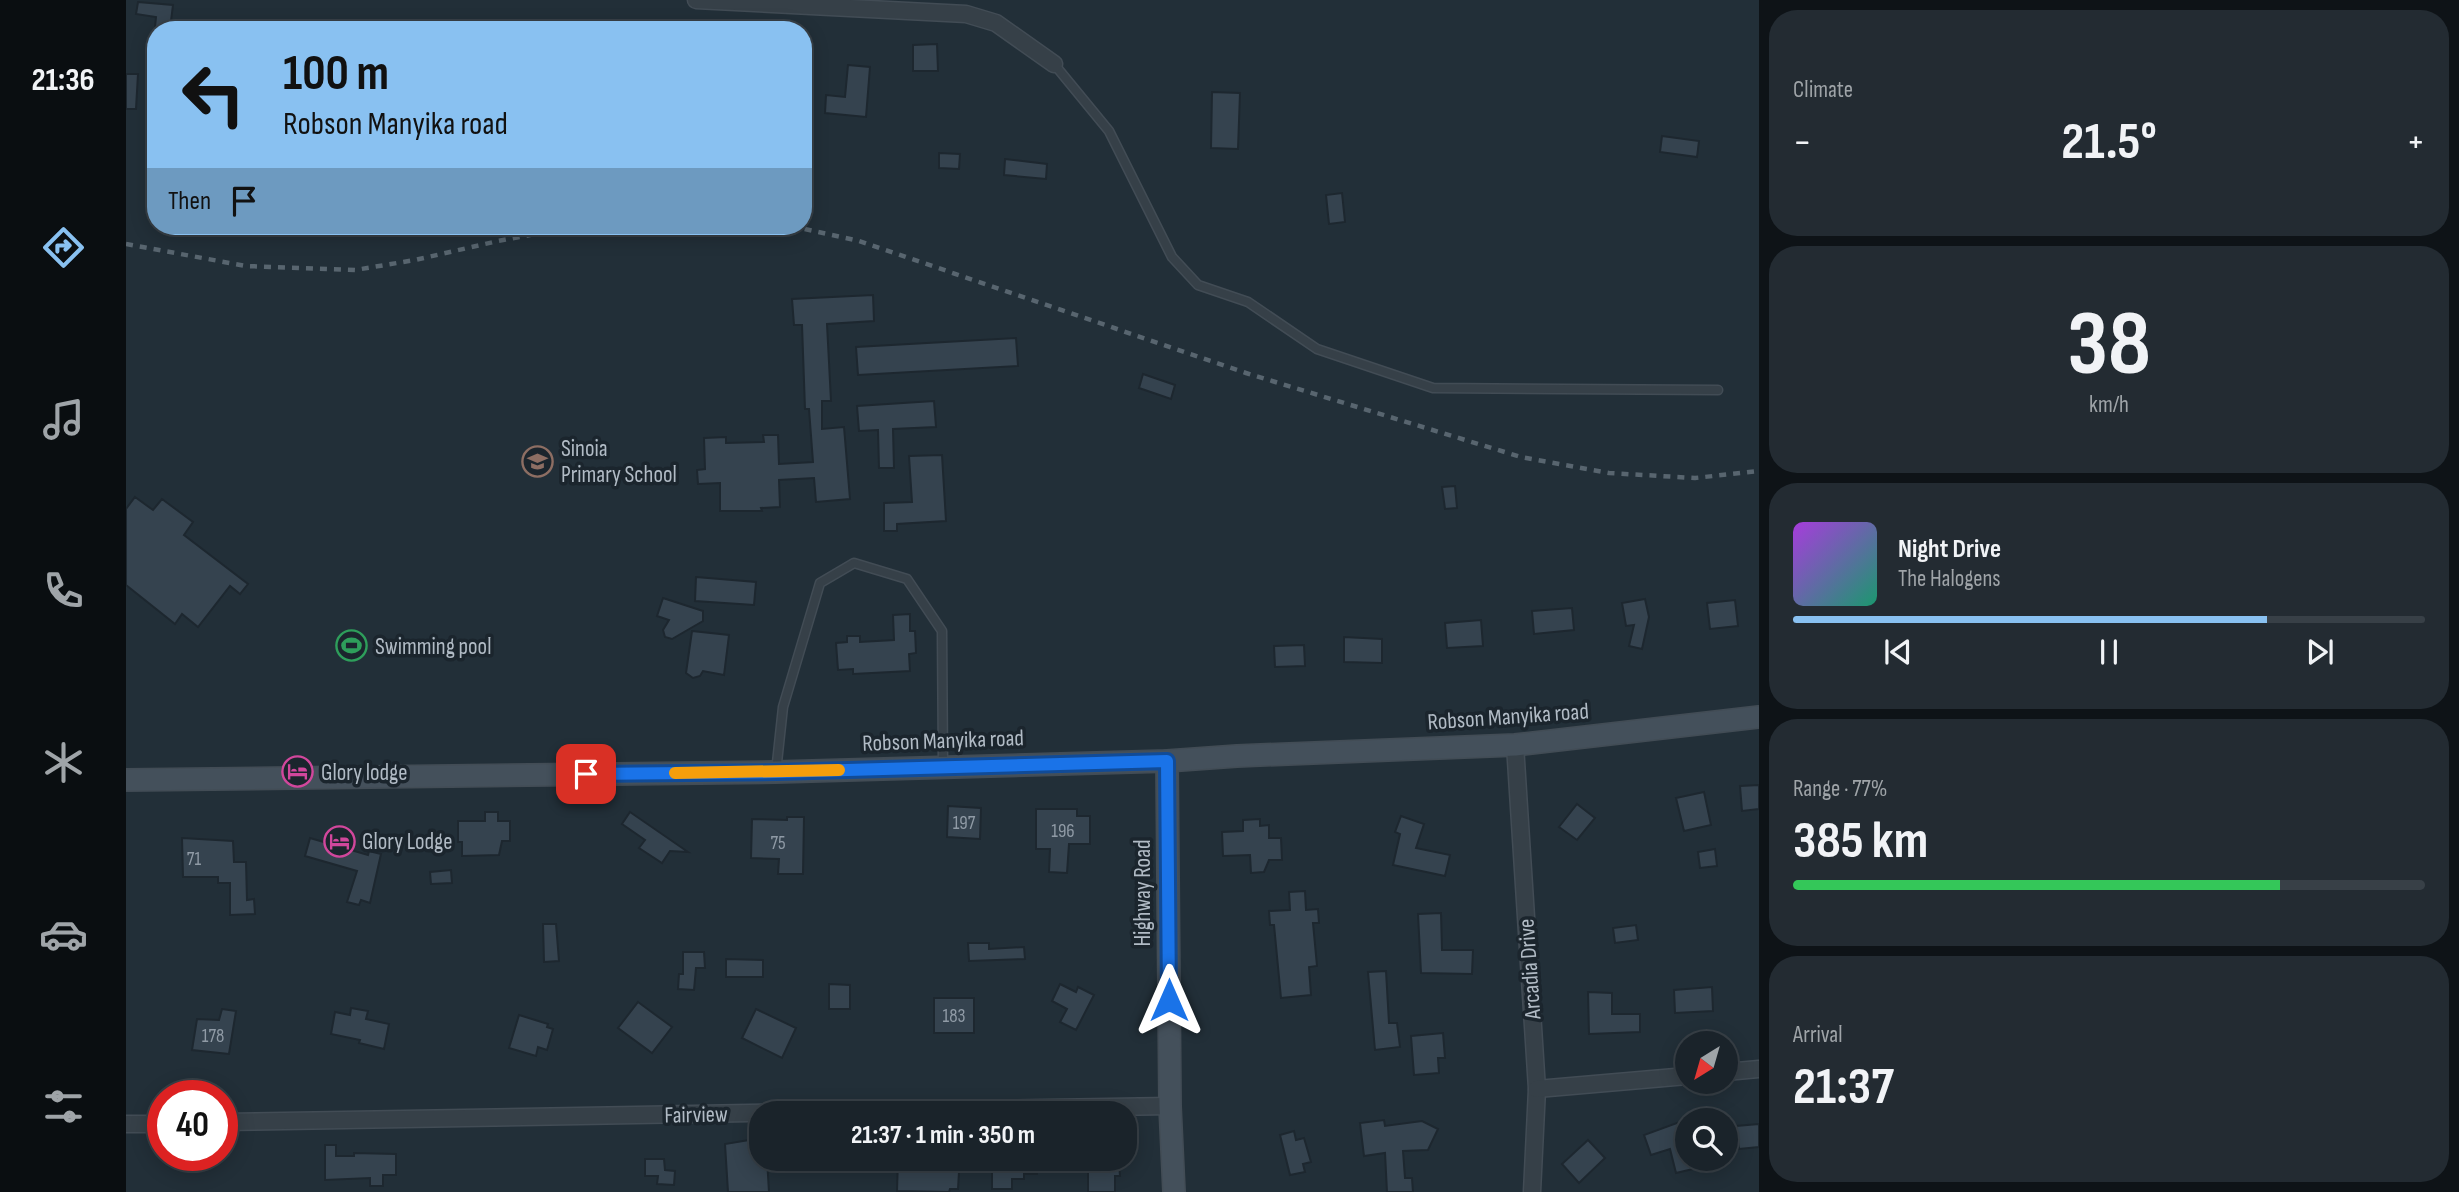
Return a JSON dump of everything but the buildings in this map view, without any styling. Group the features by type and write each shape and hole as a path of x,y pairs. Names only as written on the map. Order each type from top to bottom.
{"street":[{"path":"696,0 966,14 996,23 1054,64"},
{"name":"Robson Manyika road","path":"126,780 776,772 1167,761 1514,746 1759,717"},
{"name":"Arcadia Drive","path":"1514,746 1537,1089 1532,1192"},
{"name":"Highway Road","path":"1167,761 1170,1106 1174,1192"},
{"path":"1738,1071 1759,1069"},
{"path":"1537,1089 1675,1077"},
{"name":"Fairview","path":"238,1122 1170,1106"},
{"path":"126,1124 147,1124"}],"lane":[{"path":"1054,64 1109,131 1172,257 1198,285 1248,302 1317,349 1433,388 1718,390"},
{"path":"776,772 783,707 820,583 855,563 907,579 942,631 943,766"}],"railway":[{"path":"812,231 859,241 1246,373 1521,457 1609,473 1695,478 1759,471"},
{"path":"126,244 246,266 355,270 530,235"}],"slow traffic":[{"path":"675,773 839,770"}],"place":[{"name":"Sinoia Primary School","path":"538,461"},
{"name":"Swimming pool","path":"352,646"},
{"name":"Glory lodge","path":"298,772"},
{"name":"Glory Lodge","path":"339,841"}],"route":[{"path":"586,774 776,772 1167,761 1169,1000"}]}
